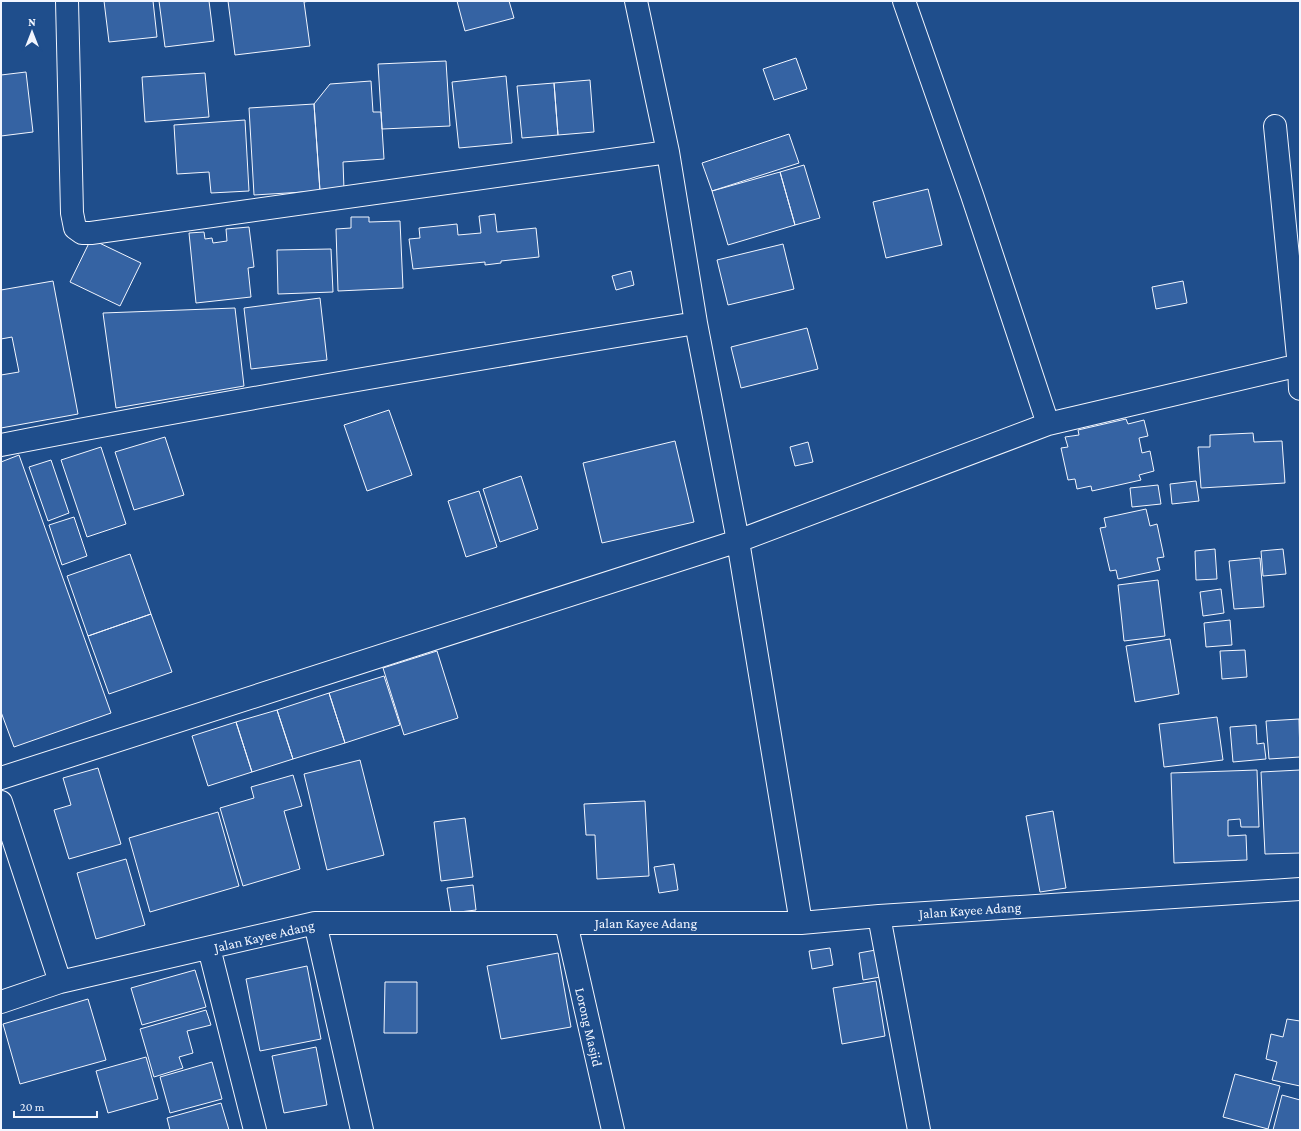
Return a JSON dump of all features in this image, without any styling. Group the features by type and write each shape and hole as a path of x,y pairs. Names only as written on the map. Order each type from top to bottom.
{"street":[{"path":"67,1 72,213 75,228 82,233 91,233 668,152"},
{"path":"636,1 668,152 696,323 738,541 801,923"},
{"path":"904,1 972,195 1048,424"},
{"path":"1275,126 1300,389"},
{"path":"1,445 415,369 696,323"},
{"path":"1,778 738,541 1048,424 1278,370 1299,367"},
{"path":"1,802 60,982"},
{"name":"Jalan Kayee Adang","path":"1,1002 60,982 314,923 801,923 879,916 1300,889"},
{"path":"879,916 919,1130"},
{"path":"314,923 362,1130"},
{"name":"Lorong Masjid","path":"566,923 613,1130"},
{"path":"209,948 254,1130"}],"building":[{"path":"104,1 153,1 157,37 109,42"},
{"path":"159,1 209,1 214,41 165,47"},
{"path":"228,1 310,1 304,2 310,46 235,55"},
{"path":"457,1 509,1 514,18 465,31"},
{"path":"796,58 807,89 774,100 763,69"},
{"path":"446,61 450,126 382,129 378,64"},
{"path":"26,72 33,132 1,136 1,75"},
{"path":"205,73 209,117 145,122 142,77"},
{"path":"506,76 512,143 459,148 452,82"},
{"path":"590,80 594,132 558,135 554,83"},
{"path":"371,81 373,112 381,112 384,159 343,162 344,190 320,191 314,104 330,84"},
{"path":"554,83 558,135 522,138 517,86"},
{"path":"314,104 320,191 254,195 249,108"},
{"path":"245,120 249,191 211,193 209,172 177,174 174,125"},
{"path":"789,134 799,163 712,191 702,163"},
{"path":"804,165 820,218 795,225 780,172"},
{"path":"780,172 795,225 728,245 712,191"},
{"path":"928,189 942,245 886,258 873,202"},
{"path":"495,214 497,232 536,228 539,257 501,261 501,263 485,265 485,262 413,269 409,239 420,238 419,228 457,224 458,235 481,233 479,216"},
{"path":"351,217 369,217 369,222 400,221 403,288 338,291 336,229 351,228"},
{"path":"249,227 254,267 248,268 251,297 196,303 189,233 204,232 205,239 212,238 213,243 227,241 226,229"},
{"path":"91,239 141,263 120,306 70,282"},
{"path":"783,244 794,289 728,305 717,260"},
{"path":"331,249 333,292 278,294 277,250"},
{"path":"631,271 634,285 616,290 612,276"},
{"path":"53,281 78,414 1,428 1,375 19,372 12,337 1,339 1,290"},
{"path":"1183,281 1187,303 1156,309 1152,287"},
{"path":"320,298 327,360 251,369 244,308"},
{"path":"235,308 244,386 116,408 103,313"},
{"path":"807,328 818,369 741,388 731,347"},
{"path":"389,410 412,475 367,491 344,425"},
{"path":"1126,419 1128,424 1144,420 1148,436 1139,438 1142,453 1150,451 1154,471 1139,475 1141,480 1092,491 1091,486 1077,489 1075,479 1068,480 1061,448 1068,447 1065,437 1079,435 1078,430"},
{"path":"1253,433 1254,442 1282,441 1285,483 1201,488 1198,447 1210,447 1210,435"},
{"path":"165,437 184,495 134,510 115,452"},
{"path":"675,441 694,522 602,543 583,463"},
{"path":"808,442 813,462 795,466 790,447"},
{"path":"101,447 126,524 87,537 61,460"},
{"path":"19,455 111,713 14,747 1,712 1,462"},
{"path":"51,460 69,513 48,521 29,467"},
{"path":"521,476 538,529 500,542 483,489"},
{"path":"1196,481 1199,501 1172,504 1170,484"},
{"path":"1158,485 1161,504 1132,507 1130,488"},
{"path":"479,491 497,547 466,557 448,501"},
{"path":"1146,509 1150,526 1157,524 1164,557 1157,558 1160,570 1118,579 1116,570 1110,571 1100,528 1106,527 1104,518"},
{"path":"74,517 87,556 62,565 49,525"},
{"path":"1215,549 1217,579 1196,580 1195,551"},
{"path":"1283,549 1286,574 1263,576 1261,551"},
{"path":"130,554 151,614 88,636 67,576"},
{"path":"1260,558 1264,607 1234,609 1229,561"},
{"path":"1158,580 1165,636 1124,641 1118,585"},
{"path":"1221,589 1224,613 1203,616 1200,592"},
{"path":"151,614 172,672 109,694 88,636"},
{"path":"1230,620 1232,645 1206,647 1204,623"},
{"path":"1170,639 1179,694 1135,702 1126,646"},
{"path":"1245,650 1247,677 1222,679 1220,651"},
{"path":"437,651 458,718 404,735 383,668"},
{"path":"384,676 400,725 345,743 329,693"},
{"path":"329,693 345,743 293,759 277,710"},
{"path":"277,710 293,759 252,772 236,722"},
{"path":"1217,717 1223,760 1164,767 1159,724"},
{"path":"1299,719 1300,757 1269,759 1266,721"},
{"path":"236,722 252,772 208,786 192,736"},
{"path":"1256,725 1257,744 1264,743 1266,759 1233,762 1230,727"},
{"path":"360,760 384,855 327,870 304,774"},
{"path":"98,768 121,844 69,859 54,810 71,805 63,778"},
{"path":"1257,770 1259,827 1241,827 1240,819 1228,820 1228,836 1246,835 1247,860 1174,863 1171,773"},
{"path":"1300,770 1300,853 1265,854 1261,772"},
{"path":"293,775 302,806 284,811 300,869 243,886 220,808 254,798 251,787"},
{"path":"645,801 649,876 597,879 595,835 586,835 584,804"},
{"path":"1053,811 1066,888 1040,892 1026,816"},
{"path":"218,812 239,886 150,912 129,838"},
{"path":"465,818 473,877 441,881 434,822"},
{"path":"126,859 145,925 96,939 77,873"},
{"path":"674,864 678,890 659,893 654,867"},
{"path":"473,885 476,910 451,913 447,888"},
{"path":"830,948 833,965 812,969 809,951"},
{"path":"881,949 886,976 863,980 859,953"},
{"path":"558,953 571,1027 501,1039 487,966"},
{"path":"307,966 321,1039 260,1051 246,979"},
{"path":"195,970 206,1007 142,1025 131,988"},
{"path":"876,981 885,1036 842,1044 833,988"},
{"path":"385,982 417,982 417,1033 384,1033"},
{"path":"88,999 106,1060 20,1084 3,1024"},
{"path":"206,1010 211,1025 187,1031 193,1053 179,1057 183,1068 154,1077 140,1029"},
{"path":"1287,1019 1300,1021 1300,1086 1272,1080 1277,1062 1266,1059 1271,1034 1283,1037"},
{"path":"316,1047 327,1105 284,1113 272,1056"},
{"path":"146,1057 158,1099 108,1113 96,1071"},
{"path":"212,1062 222,1099 170,1113 160,1077"},
{"path":"1235,1074 1280,1086 1268,1129 1223,1117"},
{"path":"1282,1095 1300,1100 1300,1130 1273,1130"},
{"path":"221,1103 229,1130 170,1130 167,1118"}]}
